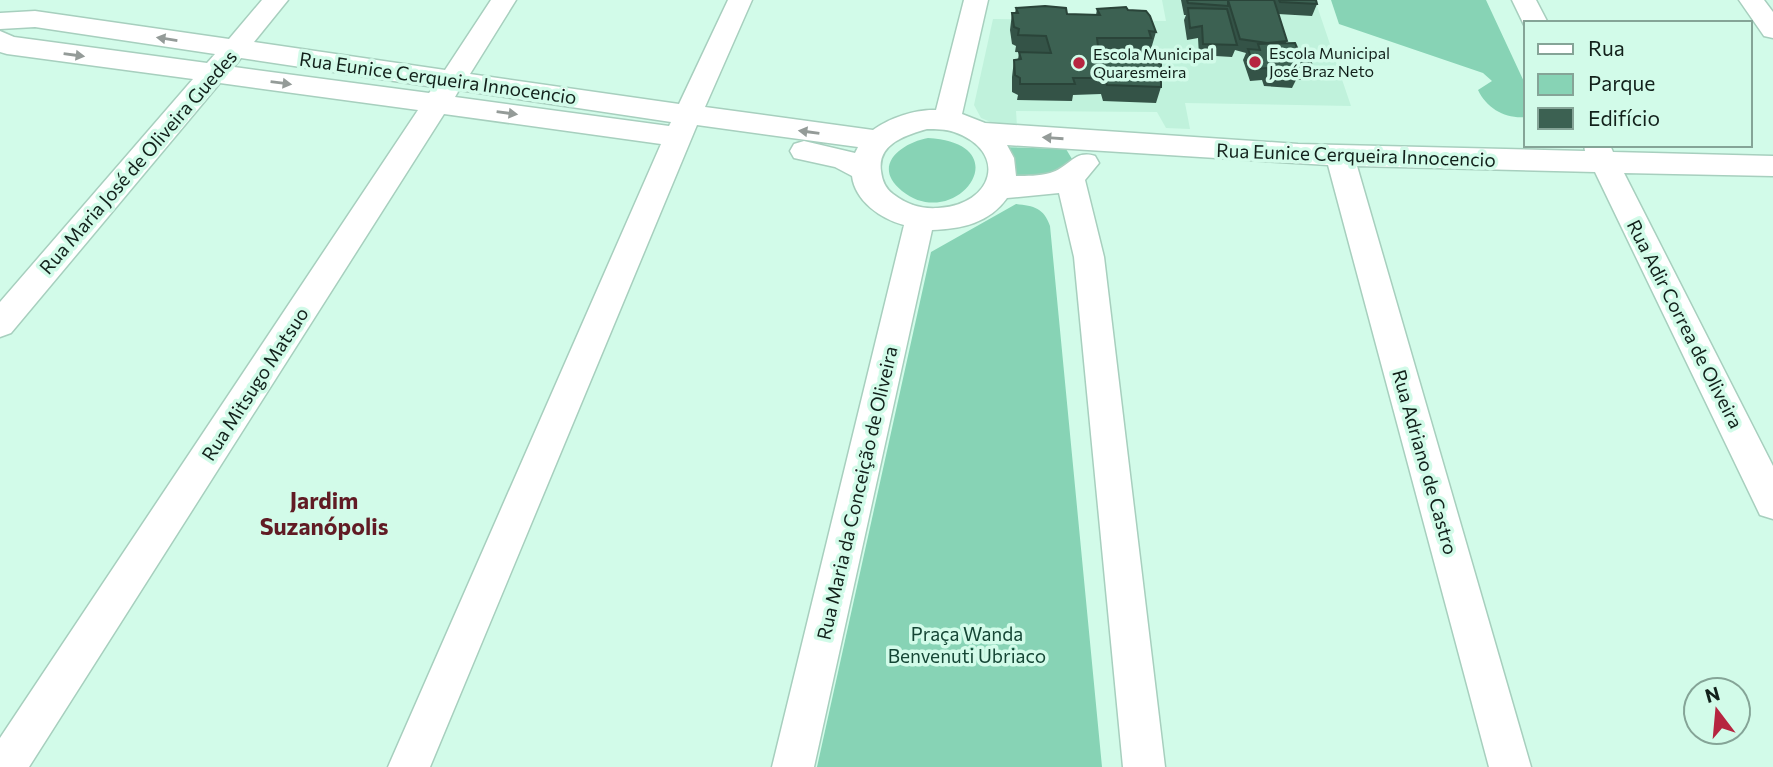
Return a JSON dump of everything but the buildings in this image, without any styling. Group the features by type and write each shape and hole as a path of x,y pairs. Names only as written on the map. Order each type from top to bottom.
{"street":[{"path":"2,39 35,19 55,0"},
{"name":"Rua Maria José de Oliveira Guedes","path":"0,324 276,0"},
{"name":"Rua Mitsugo Matsuo","path":"5,767 504,0"},
{"path":"409,767 740,0"},
{"path":"947,120 976,0"},
{"path":"1524,0 1534,21"},
{"path":"1751,0 1773,30"},
{"name":"Rua Eunice Cerqueira Innocencio","path":"35,19 235,50 445,91 684,126 841,158 864,169"},
{"name":"Rua Eunice Cerqueira Innocencio","path":"2,39 214,75 445,91"},
{"name":"Rua Eunice Cerqueira Innocencio","path":"684,126 877,140 890,129 927,119 947,120 981,133 1339,156 1600,154 1773,166"},
{"path":"877,140 869,150 864,169 869,188 881,202 899,213 920,219 943,220 965,215 984,206 999,188 1003,176 1002,159 981,133"},
{"path":"999,188 1049,185 1070,177 1091,159 1170,146"},
{"name":"Rua Adir Correa de Oliveira","path":"1600,154 1773,503"},
{"name":"Rua Adriano de Castro","path":"1339,156 1510,767"},
{"path":"1070,177 1089,257 1144,767"},
{"name":"Rua Maria da Conceição de Oliveira","path":"793,767 920,219"}],"shaded area":[{"path":"1162,0 1315,0 1351,106 1185,103 1190,129 1166,128 1157,112 1016,111 1017,126 993,123 981,118 974,105 993,19 1166,21"}],"green space":[{"path":"1331,0 1486,0 1524,82 1524,117 1504,114 1486,103 1478,90 1492,81 1483,73 1339,24"},
{"path":"928,138 956,144 971,155 975,169 970,183 959,195 942,202 922,201 902,191 889,173 889,165 900,150"},
{"path":"997,147 1066,149 1072,159 1051,174 1011,178"},
{"name":"Praça Wanda Benvenuti Ubriaco","path":"1016,204 1038,209 1045,215 1050,226 1102,767 817,767 931,252"}],"place":[{"name":"Escola Municipal José Braz Neto","path":"1255,62"},
{"name":"Escola Municipal Quaresmeira","path":"1079,63"}],"district":[{"name":"Jardim Suzanópolis","path":"324,514"}]}
